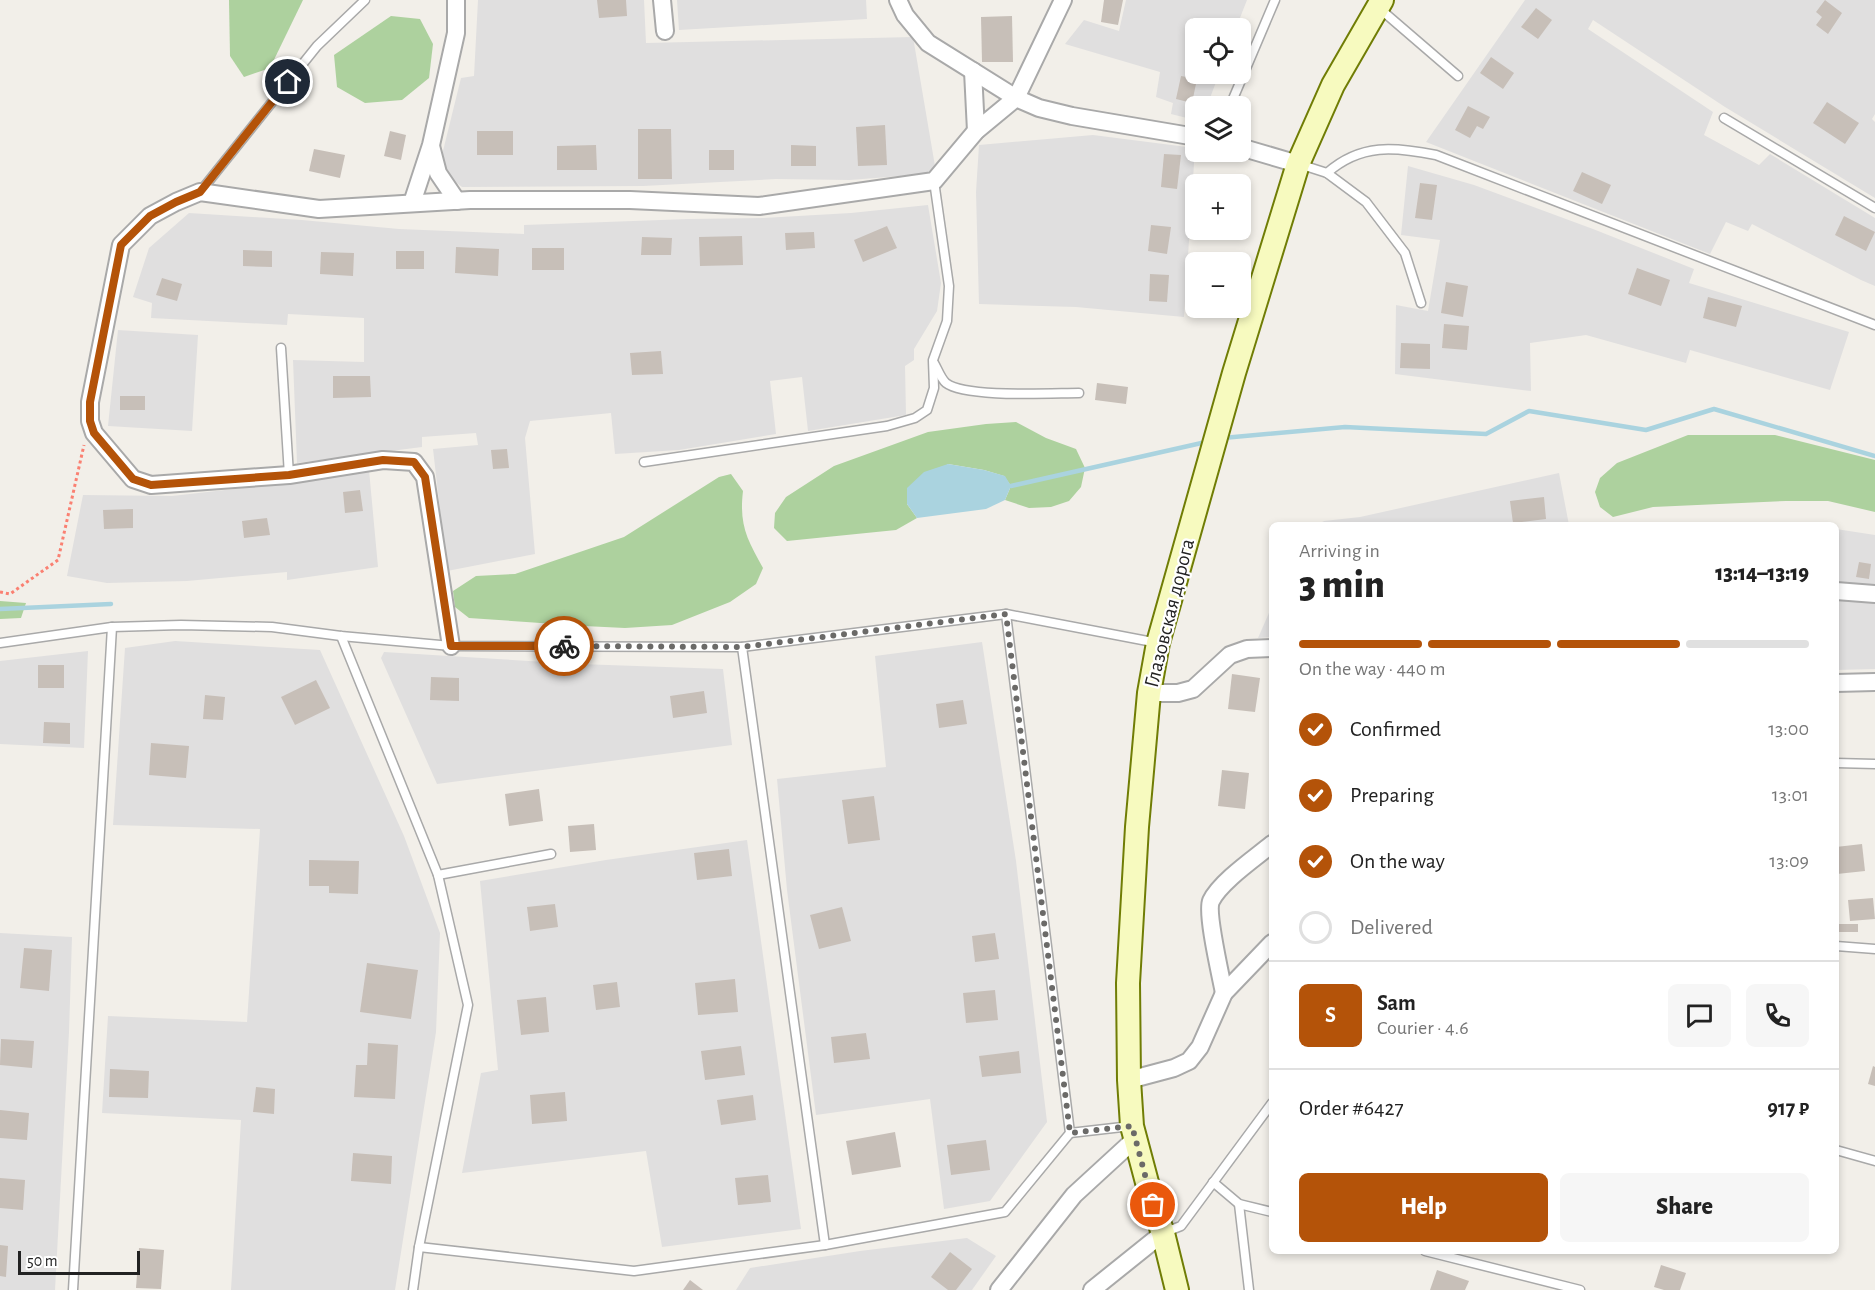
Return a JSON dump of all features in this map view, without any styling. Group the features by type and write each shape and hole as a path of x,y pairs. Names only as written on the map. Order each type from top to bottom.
{"street":[{"path":"412,203 431,145 456,33 456,0"},
{"path":"662,0 665,31"},
{"path":"898,0 905,15 928,43 1016,98 1039,108 1072,116 1185,135"},
{"path":"451,646 425,477 414,462 383,460 289,475 151,485 133,479 94,433 90,421 90,402 121,245 150,216 200,192 319,209 457,201 630,200 759,206 934,181 976,131 1016,98 1063,0"},
{"name":"Глазовская дорога","path":"1177,1290 1163,1233 1133,1132 1129,1080 1128,983 1137,827 1149,693 1158,643 1234,373 1298,164 1333,85 1380,3"},
{"path":"973,71 976,131"},
{"path":"431,145 438,173 457,201"},
{"path":"1251,150 1298,164"},
{"path":"1839,591 1875,594"},
{"path":"1149,693 1178,693 1193,689 1230,656 1247,649 1269,648"},
{"path":"1839,683 1875,682"},
{"path":"1224,993 1213,940 1209,904 1217,890 1269,847"},
{"path":"1129,1080 1174,1068 1189,1061 1200,1047 1224,993 1269,946"},
{"path":"999,1290 1074,1196 1133,1132"},
{"path":"1092,1290 1163,1233"}],"lane":[{"path":"200,192 317,46 365,0"},
{"path":"1234,96 1275,0"},
{"path":"1380,3 1458,76"},
{"path":"1724,118 1875,208"},
{"path":"1327,173 1340,162 1380,148 1404,148 1436,155 1875,325"},
{"path":"1298,164 1327,173 1366,202 1405,253 1421,303"},
{"path":"644,462 887,426 915,418 927,410 934,388 933,360 947,321 949,286 934,181"},
{"path":"281,348 289,475"},
{"path":"933,360 945,382 961,388 980,392 1079,393"},
{"path":"0,643 112,627 181,625 272,627 451,646 742,647 1006,614 1158,643"},
{"path":"419,1247 634,1271 825,1245 1005,1212 1070,1133 1006,614"},
{"path":"73,1290 112,627"},
{"path":"342,636 438,875 468,1005 412,1290"},
{"path":"742,647 825,1245"},
{"path":"1839,763 1875,764"},
{"path":"438,875 551,854"},
{"path":"1839,946 1875,949"},
{"path":"1163,1233 1181,1226 1269,1107"},
{"path":"1070,1133 1133,1132"},
{"path":"1839,1151 1875,1161"},
{"path":"1213,1182 1239,1204 1269,1211"},
{"path":"1239,1204 1249,1290"},
{"path":"1437,1254 1580,1290"}],"path":[{"path":"0,592 10,594 58,560 90,421"}],"shaded area":[{"path":"478,0 644,0 646,43 913,37 935,166 926,174 850,180 776,179 643,186 462,187 444,173 442,155 461,78 474,76"},
{"path":"677,0 866,0 867,19 679,30"},
{"path":"1126,0 1247,0 1240,18 1185,18 1185,84 1215,84 1211,96 1185,96 1185,118 1171,114 1173,103 1156,97 1160,72 1065,44 1084,20 1119,31"},
{"path":"1525,0 1875,0 1875,114 1872,119 1875,122 1875,198 1725,107 1593,20 1588,29 1713,112 1704,135 1759,165 1770,154 1875,218 1875,286 1752,224 1748,231 1726,222 1710,254 1426,142"},
{"path":"1093,135 1185,147 1185,162 1194,162 1193,174 1185,174 1185,240 1189,240 1188,252 1185,252 1184,317 1076,307 979,304 976,192 979,145"},
{"path":"1408,166 1474,185 1694,269 1689,283 1849,332 1830,390 1690,350 1686,363 1586,335 1530,343 1531,391 1395,374 1396,305 1428,311 1440,240 1401,235"},
{"path":"928,205 941,283 937,311 914,349 914,360 905,366 906,415 808,431 802,377 770,381 776,434 679,450 615,454 611,413 530,421 525,438 535,554 447,571 433,449 478,445 476,433 422,437 422,447 297,463 293,360 364,362 364,318 288,314 287,325 151,318 152,303 133,297 149,248 189,213 399,229 524,234 524,225 763,218 851,213"},
{"path":"118,330 198,335 192,431 108,426"},
{"path":"369,470 378,567 287,580 287,572 187,581 107,583 67,576 83,495 172,496 277,484"},
{"path":"1559,473 1568,522 1322,522 1360,517"},
{"path":"1839,529 1875,535 1875,588 1839,587"},
{"path":"1839,598 1875,601 1875,669 1839,670"},
{"path":"1269,613 1269,637 1258,638"},
{"path":"175,641 320,650 404,836 440,933 436,1032 395,1290 231,1290 241,1120 102,1113 108,1016 247,1022 260,829 113,825 125,648"},
{"path":"982,642 1016,861 1047,1122 990,1201 944,1209 930,1099 816,1115 787,890 777,779 886,767 875,656"},
{"path":"88,651 84,748 0,744 0,661"},
{"path":"384,652 579,664 723,669 732,745 437,784 381,658"},
{"path":"747,840 801,1229 662,1247 646,1151 462,1173 481,1073 498,1070 480,881"},
{"path":"0,933 72,937 55,1290 0,1290"},
{"path":"967,1238 996,1256 972,1290 736,1290 750,1268"}],"green space":[{"path":"229,0 303,0 270,68 244,77 230,56"},
{"path":"391,16 420,19 433,44 429,78 402,100 365,103 337,87 334,55"},
{"path":"1016,422 1046,438 1076,449 1085,468 1081,487 1069,501 1051,507 1029,508 1005,500 1011,486 1004,476 948,464 907,504 917,518 896,530 787,541 774,528 775,513 786,497 834,466 928,432"},
{"path":"1688,435 1775,435 1875,460 1875,512 1828,501 1653,507 1613,517 1600,507 1595,492 1600,478 1617,463"},
{"path":"731,474 743,491 742,513 745,531 763,568 756,584 730,602 672,625 625,628 469,618 455,607 453,591 476,576 515,574 624,537 719,477"},
{"path":"0,601 26,603 21,618 0,619"}],"water":[{"path":"948,464 1005,476 1011,486 1005,500 986,509 917,518 907,504 907,488 924,472"}],"building":[{"path":"597,0 626,0 627,16 599,18"},
{"path":"1104,0 1123,0 1118,25 1101,22"},
{"path":"1825,0 1842,13 1828,34 1816,25 1822,17 1816,12"},
{"path":"1536,8 1552,20 1538,39 1521,27"},
{"path":"1012,16 1013,62 982,62 981,17"},
{"path":"1491,57 1514,73 1503,89 1480,73"},
{"path":"1181,76 1185,77 1185,84 1196,84 1193,96 1185,96 1185,101 1176,99"},
{"path":"1827,102 1859,123 1845,144 1813,123"},
{"path":"1468,106 1490,117 1483,129 1477,126 1470,138 1455,130"},
{"path":"885,125 887,165 858,166 856,127"},
{"path":"638,129 671,129 672,179 638,179"},
{"path":"390,131 406,135 401,160 384,156"},
{"path":"477,131 513,131 513,155 477,155"},
{"path":"596,145 597,170 557,170 557,146"},
{"path":"791,145 816,146 816,166 791,166"},
{"path":"314,149 345,155 340,178 309,171"},
{"path":"709,150 734,150 734,170 709,170"},
{"path":"1164,154 1181,155 1177,189 1161,187"},
{"path":"1582,172 1611,185 1602,204 1573,191"},
{"path":"1420,183 1437,185 1432,220 1415,218"},
{"path":"1844,216 1875,232 1866,251 1835,235"},
{"path":"1151,225 1171,227 1167,254 1148,251"},
{"path":"887,226 897,248 863,262 854,240"},
{"path":"814,232 815,248 786,250 785,233"},
{"path":"742,236 743,265 700,266 699,237"},
{"path":"642,237 672,238 671,255 641,255"},
{"path":"456,247 499,249 498,276 455,273"},
{"path":"532,248 564,248 564,270 532,270"},
{"path":"243,250 272,251 272,267 243,266"},
{"path":"396,251 424,251 424,269 396,269"},
{"path":"321,252 354,253 353,276 320,274"},
{"path":"1637,268 1670,280 1661,306 1628,294"},
{"path":"1150,274 1169,275 1167,302 1149,301"},
{"path":"162,278 182,284 177,301 156,295"},
{"path":"1446,282 1468,286 1463,317 1441,313"},
{"path":"1708,297 1742,306 1736,327 1703,318"},
{"path":"1444,324 1469,326 1467,350 1442,348"},
{"path":"1401,343 1430,344 1430,369 1400,368"},
{"path":"661,351 663,374 632,375 630,353"},
{"path":"333,376 370,376 371,397 333,398"},
{"path":"1097,383 1128,387 1126,404 1095,400"},
{"path":"120,396 145,396 145,410 120,410"},
{"path":"507,449 509,468 493,469 491,450"},
{"path":"360,490 363,511 345,513 343,492"},
{"path":"1544,497 1546,519 1513,522 1510,501"},
{"path":"133,509 133,528 104,529 103,510"},
{"path":"267,518 270,535 244,538 242,521"},
{"path":"1859,562 1871,564 1869,579 1856,577"},
{"path":"38,665 64,665 64,688 38,688"},
{"path":"1232,674 1260,678 1255,712 1228,709"},
{"path":"431,677 459,678 459,701 430,700"},
{"path":"316,680 330,708 295,725 281,697"},
{"path":"704,691 707,713 673,718 670,696"},
{"path":"205,695 225,697 223,720 203,719"},
{"path":"963,700 967,724 939,728 936,704"},
{"path":"44,722 70,723 70,744 43,743"},
{"path":"151,743 189,746 186,778 149,775"},
{"path":"1222,770 1249,773 1245,809 1218,806"},
{"path":"539,789 543,821 509,826 505,794"},
{"path":"874,796 880,840 848,844 842,800"},
{"path":"594,824 596,850 570,852 568,826"},
{"path":"1862,844 1865,871 1839,874 1839,847"},
{"path":"729,849 732,876 697,880 694,853"},
{"path":"309,860 359,861 358,894 329,893 329,886 309,886"},
{"path":"1873,898 1875,919 1850,921 1848,900"},
{"path":"555,904 558,927 530,931 527,907"},
{"path":"842,907 851,941 819,949 810,915"},
{"path":"1839,924 1858,924 1858,932 1839,932"},
{"path":"995,933 999,959 975,962 972,936"},
{"path":"24,948 52,950 49,991 20,988"},
{"path":"367,963 418,970 411,1019 360,1012"},
{"path":"735,979 738,1012 698,1015 695,983"},
{"path":"617,982 620,1007 596,1010 593,985"},
{"path":"995,990 998,1020 966,1023 963,993"},
{"path":"546,997 549,1032 521,1035 517,1000"},
{"path":"866,1033 870,1059 834,1063 831,1037"},
{"path":"1,1039 34,1041 32,1068 0,1065"},
{"path":"368,1043 398,1045 395,1099 354,1097 356,1065 367,1065"},
{"path":"741,1046 745,1075 705,1080 701,1051"},
{"path":"1019,1051 1021,1073 982,1077 979,1056"},
{"path":"1873,1066 1875,1067 1875,1086 1868,1084"},
{"path":"110,1069 149,1071 148,1098 109,1097"},
{"path":"256,1087 275,1089 274,1114 253,1112"},
{"path":"565,1092 567,1121 532,1124 530,1095"},
{"path":"753,1095 756,1120 721,1125 717,1100"},
{"path":"0,1110 29,1113 27,1140 0,1138"},
{"path":"895,1132 901,1167 852,1175 846,1141"},
{"path":"986,1140 990,1170 951,1175 947,1145"},
{"path":"353,1153 392,1156 391,1184 351,1181"},
{"path":"768,1175 771,1202 738,1205 735,1178"},
{"path":"0,1178 25,1180 23,1210 0,1208"},
{"path":"0,1245 8,1246 6,1277 0,1276"},
{"path":"139,1248 164,1250 161,1289 136,1288"},
{"path":"950,1252 972,1269 956,1290 948,1290 931,1277"},
{"path":"1661,1265 1686,1273 1680,1290 1664,1290 1654,1287"},
{"path":"1437,1270 1469,1281 1465,1290 1430,1290"},
{"path":"690,1280 703,1290 683,1290"}],"waterway":[{"path":"1223,438 1345,427 1486,434 1529,411 1646,430 1714,409 1875,456"},
{"path":"1011,486 1206,442"},
{"path":"0,609 111,604"}],"way so far":[{"path":"564,646 742,647 1006,614 1070,1133 1132,1126 1153,1205"}],"route":[{"path":"288,82 200,192 150,216 121,245 90,402 90,421 94,433 133,479 151,485 289,475 383,460 414,462 425,477 451,646 564,646"}]}
